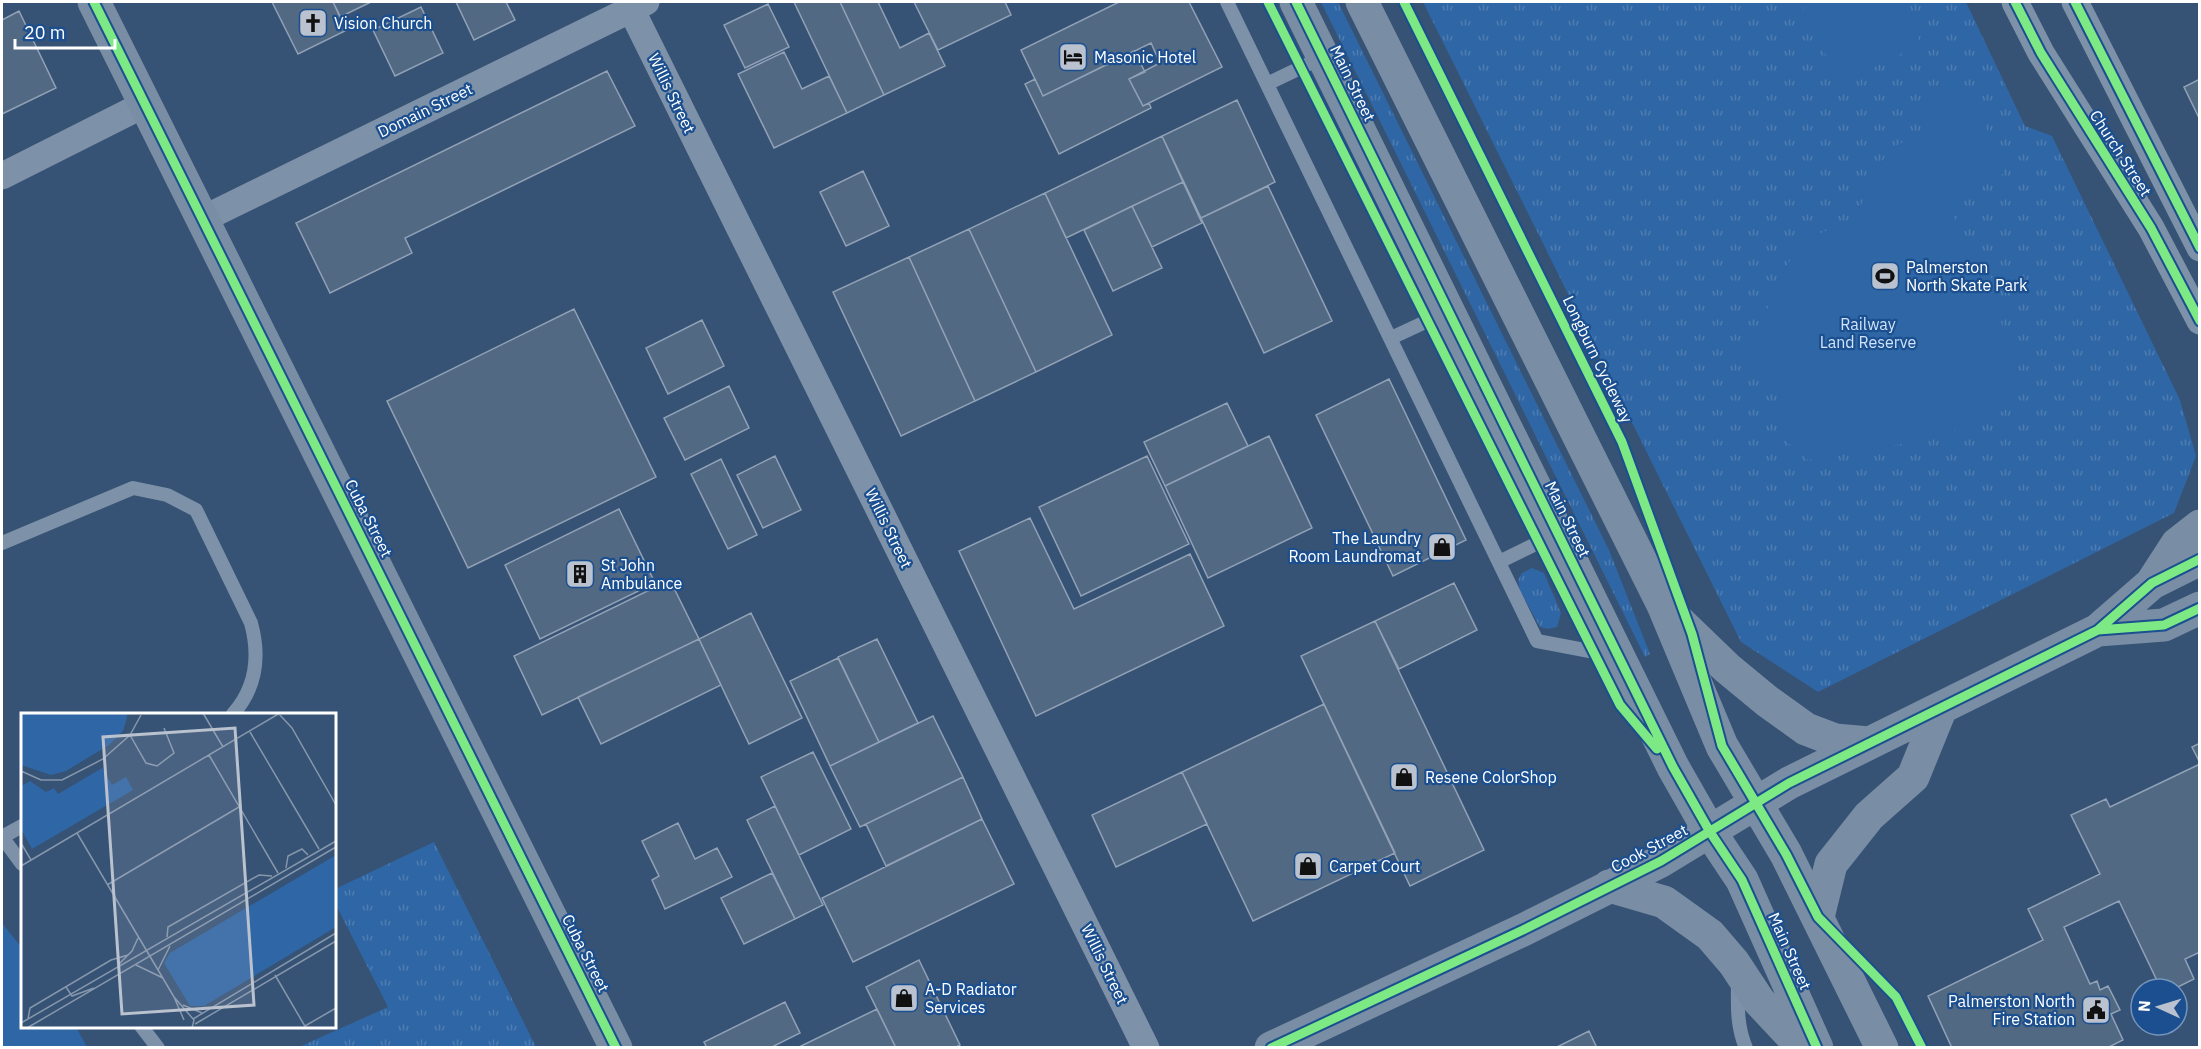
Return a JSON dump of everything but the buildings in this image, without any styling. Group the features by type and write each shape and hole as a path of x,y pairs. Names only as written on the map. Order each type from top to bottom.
{"main road":[{"name":"Cuba Street","path":"94,2 616,1047"},
{"name":"Main Street","path":"1296,2 1673,767 1710,832 1742,880 1818,1047"},
{"path":"1362,2 1663,605 1722,746 1786,854 1882,1047"},
{"path":"2152,583 2177,544 2199,526"},
{"name":"Cook Street","path":"1271,1047 1523,930 1661,861 1756,802 1869,743 2098,630 2152,583 2199,559"},
{"path":"1663,605 1727,668 1806,729 1835,740 1869,743"},
{"name":"Cook Street","path":"2098,630 2164,625 2199,608"},
{"path":"1818,917 1831,864 1869,816 1913,777 1941,708"},
{"path":"1609,886 1664,902 1710,935 1737,968 1759,1001 1803,1047"}],"street":[{"name":"Church Street","path":"2015,2 2041,53 2151,228 2199,321"},
{"name":"Church Street","path":"2075,2 2199,248"},
{"name":"Domain Street","path":"203,219 639,5"},
{"name":"Willis Street","path":"639,5 1146,1047"},
{"path":"2,176 145,104"}],"lane":[{"path":"1227,2 1537,641 1618,657"},
{"path":"1267,84 1323,57"},
{"path":"1391,338 1449,311"},
{"path":"2,543 134,488 167,495 196,510 251,623 256,640 254,676 248,692 234,713"},
{"path":"1499,562 1558,533"},
{"path":"21,827 2,837 21,863"},
{"path":"1737,968 1740,1034 1746,1047"},
{"path":"143,1028 158,1047"}],"green space":[{"path":"1321,2 1338,2 1609,550 1650,654 1645,657"},
{"name":"Railway Land Reserve","path":"1423,2 1966,2 2025,126 2052,136 2180,400 2196,456 2174,513 1818,692 1741,642"},
{"path":"1800,2 1901,2 1921,44 1840,84"},
{"name":"Palmerston North Skate Park","path":"1953,86 1975,98 2004,173 1949,208 1977,260 1998,291 1992,303 2018,359 2012,407 1929,439 1808,460 1787,442 1791,432 1779,408 1781,382 1771,373 1754,368 1748,363 1745,353 1746,345 1760,329 1780,277 1799,248 1810,238 1836,227 1856,212 1886,155 1898,144 1920,134 1924,99"},
{"path":"1532,568 1544,573 1561,613 1557,627 1548,629 1540,627 1520,591 1518,580 1522,573"},
{"path":"434,842 536,1047 299,1047 388,1007 336,905 336,889"},
{"path":"2,923 21,947 21,1028 77,1028 87,1047 2,1047"}],"cycle path":[{"path":"94,2 616,1048"},
{"path":"1268,2 1620,705 1657,749"},
{"path":"1296,2 1673,767 1710,832 1742,880 1817,1048"},
{"name":"Longburn Cycleway","path":"1404,2 1622,442 1692,634 1722,746 1786,854 1818,917 1896,997 1922,1048"},
{"path":"2015,2 2041,53 2151,228 2200,321"},
{"path":"2075,2 2200,248"},
{"path":"1271,1048 1523,930 1661,861 1789,783 2098,630 2152,583 2200,559"},
{"path":"2098,630 2164,625 2200,608"}],"place":[{"name":"Vision Church","path":"313,23"},
{"name":"Masonic Hotel","path":"1073,57"},
{"name":"Palmerston North Skate Park","path":"1885,276"},
{"name":"The Laundry Room Laundromat","path":"1442,547"},
{"name":"St John Ambulance","path":"580,574"},
{"name":"Resene ColorShop","path":"1404,777"},
{"name":"Carpet Court","path":"1308,866"},
{"name":"A-D Radiator Services","path":"904,998"},
{"name":"Palmerston North Fire Station","path":"2096,1010"}]}
